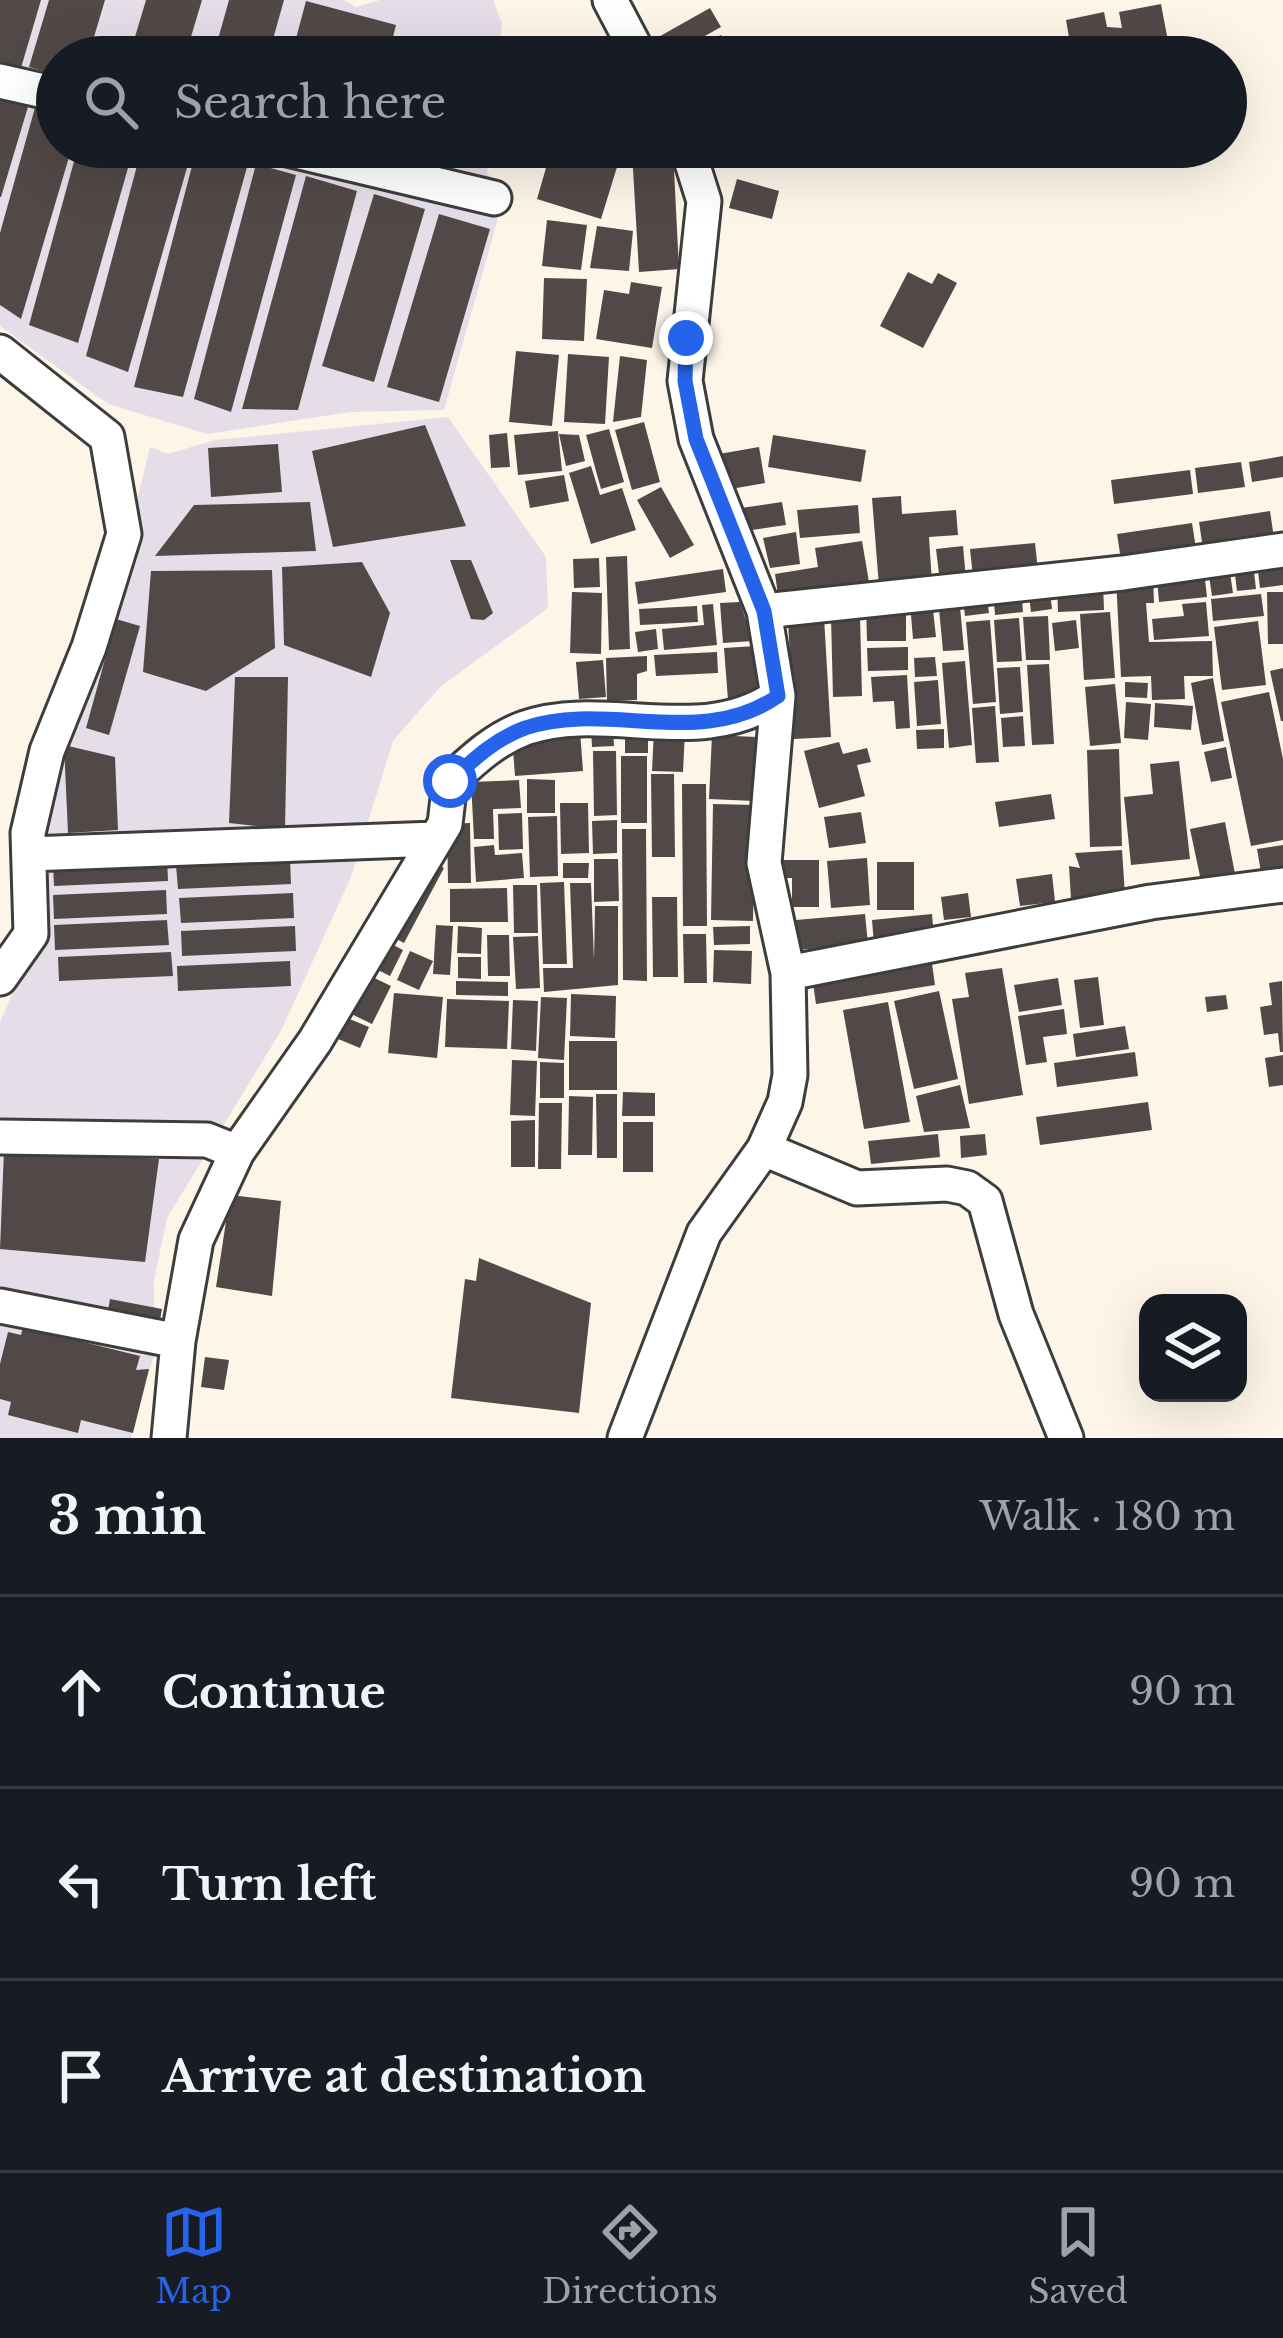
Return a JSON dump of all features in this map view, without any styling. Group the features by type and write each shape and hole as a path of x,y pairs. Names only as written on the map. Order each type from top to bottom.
{"street":[{"path":"610,0 629,36"},
{"path":"0,81 36,89"},
{"path":"368,168 494,198"},
{"path":"625,1438 704,1233 764,1149 777,1125 790,1075 788,973 764,862 778,696 764,611 696,439 685,381 704,201 694,168"},
{"path":"0,352 107,437 119,481 124,534 89,647 47,751 28,833 31,934 0,978"},
{"path":"764,611 1283,550"},
{"path":"169,1438 178,1341 196,1240 237,1152 315,1041 445,824 450,781 491,744 529,727 584,722 672,726 757,711 778,696"},
{"path":"29,854 435,839"},
{"path":"788,973 1151,902 1283,885"},
{"path":"0,1137 207,1140 237,1152"},
{"path":"764,1149 857,1188 947,1184 967,1188 985,1201 1016,1314 1066,1438"},
{"path":"0,1306 178,1341"}],"shaded area":[{"path":"0,0 344,0 356,7 380,0 493,0 502,23 501,36 36,36 36,168 488,168 501,187 497,222 444,410 350,412 207,434 108,404 0,326"},
{"path":"448,417 546,557 548,608 440,687 393,741 351,877 282,1029 167,1218 154,1281 155,1351 131,1438 0,1438 0,1022 38,935 41,846 55,746 119,574 150,447 168,454 215,440"}],"building":[{"path":"0,0 41,0 21,68 0,62"},
{"path":"49,0 105,0 94,36 38,36"},
{"path":"146,0 202,0 191,36 135,36"},
{"path":"229,0 284,0 274,36 219,36"},
{"path":"306,1 396,25 393,36 297,36"},
{"path":"1161,4 1167,36 1069,36 1066,20 1104,12 1107,27 1122,28 1119,12"},
{"path":"710,8 721,27 705,36 660,36"},
{"path":"0,92 30,100 1,197 0,197"},
{"path":"36,104 36,168 66,168 21,319 0,305 0,233"},
{"path":"72,168 128,168 78,343 29,325"},
{"path":"136,168 187,168 128,372 86,356"},
{"path":"191,168 247,168 183,397 134,387"},
{"path":"255,168 296,175 231,412 194,399"},
{"path":"546,168 617,168 601,219 537,199"},
{"path":"633,168 674,168 679,269 639,272"},
{"path":"306,176 357,191 298,410 242,409"},
{"path":"737,179 779,191 772,219 729,208"},
{"path":"374,194 425,209 374,382 322,366"},
{"path":"439,214 490,229 439,402 387,387"},
{"path":"547,220 587,225 581,270 542,266"},
{"path":"597,226 633,231 629,271 590,268"},
{"path":"908,272 932,284 938,273 957,283 923,348 880,326"},
{"path":"544,278 587,279 584,341 542,339"},
{"path":"631,282 662,287 652,348 596,339 604,290 629,294"},
{"path":"516,351 559,355 552,426 509,422"},
{"path":"568,354 609,357 605,424 564,422"},
{"path":"620,356 647,360 641,417 613,422"},
{"path":"644,422 660,482 632,490 615,430"},
{"path":"425,425 466,526 333,547 312,451"},
{"path":"609,429 624,482 601,489 586,435"},
{"path":"558,431 562,471 518,475 514,435"},
{"path":"507,433 510,467 491,468 489,435"},
{"path":"559,434 579,435 585,461 566,466"},
{"path":"773,435 866,450 861,482 768,467"},
{"path":"278,444 282,492 211,497 208,448"},
{"path":"759,447 765,483 725,490 719,454"},
{"path":"1283,456 1283,477 1252,482 1249,462"},
{"path":"1241,462 1245,487 1198,493 1195,468"},
{"path":"591,466 600,495 622,488 636,530 591,544 569,473"},
{"path":"1190,470 1193,494 1114,504 1111,480"},
{"path":"564,475 569,501 530,508 525,481"},
{"path":"661,487 694,545 670,558 637,500"},
{"path":"901,496 902,514 956,510 958,535 929,537 932,583 879,586 872,498"},
{"path":"310,502 316,551 155,556 194,505"},
{"path":"782,502 786,525 745,531 741,508"},
{"path":"858,505 860,533 800,538 797,510"},
{"path":"1270,511 1275,545 1204,555 1199,522"},
{"path":"1192,523 1197,555 1122,566 1117,534"},
{"path":"796,532 800,564 770,568 763,538"},
{"path":"862,541 870,588 779,602 775,574 818,567 815,548"},
{"path":"1035,543 1038,570 973,577 970,549"},
{"path":"963,546 966,579 940,582 936,549"},
{"path":"627,556 630,649 609,650 606,557"},
{"path":"599,558 600,587 574,588 573,559"},
{"path":"450,560 471,560 493,613 484,620 471,619"},
{"path":"1283,560 1283,585 1260,588 1257,563"},
{"path":"362,562 390,613 371,677 284,645 282,567"},
{"path":"1253,564 1256,589 1237,591 1234,566"},
{"path":"1229,566 1233,593 1212,596 1208,569"},
{"path":"723,569 726,592 638,604 635,582"},
{"path":"272,570 275,648 206,691 143,672 151,571"},
{"path":"1204,571 1207,597 1159,602 1157,577"},
{"path":"1153,576 1154,603 1146,603 1149,642 1212,641 1213,676 1184,676 1185,699 1152,700 1151,676 1121,677 1116,578"},
{"path":"1103,584 1104,610 1058,612 1057,586"},
{"path":"1049,585 1052,609 1031,612 1028,588"},
{"path":"1021,587 1023,612 995,615 993,590"},
{"path":"986,590 989,613 965,616 962,593"},
{"path":"572,592 602,593 601,654 570,653"},
{"path":"1267,592 1283,592 1283,644 1268,644"},
{"path":"1261,594 1264,616 1213,621 1211,599"},
{"path":"959,596 964,650 943,651 938,598"},
{"path":"932,601 936,637 913,639 910,603"},
{"path":"740,602 753,641 723,643 720,603"},
{"path":"1206,602 1209,636 1154,640 1152,619 1184,616 1182,604"},
{"path":"713,604 717,645 664,650 662,629 704,625 702,605"},
{"path":"866,604 906,604 906,641 867,641"},
{"path":"697,606 698,622 640,625 639,609"},
{"path":"1110,612 1115,678 1084,680 1080,614"},
{"path":"860,616 862,696 833,697 831,617"},
{"path":"1048,616 1050,660 1026,660 1023,617"},
{"path":"824,617 831,737 794,739 788,619"},
{"path":"1019,618 1022,661 997,662 994,620"},
{"path":"116,619 140,626 109,735 86,728"},
{"path":"990,620 996,702 973,704 966,622"},
{"path":"1076,620 1079,648 1055,651 1052,623"},
{"path":"1258,621 1266,685 1222,690 1214,627"},
{"path":"656,629 658,649 638,652 635,632"},
{"path":"756,646 760,698 728,700 724,648"},
{"path":"908,647 908,670 868,671 867,648"},
{"path":"717,652 718,673 656,676 654,655"},
{"path":"647,656 647,671 637,674 637,700 607,701 606,658"},
{"path":"935,657 937,676 915,677 914,658"},
{"path":"603,660 606,697 579,699 576,662"},
{"path":"965,661 972,745 949,748 942,663"},
{"path":"1049,664 1054,744 1032,745 1027,665"},
{"path":"1020,667 1023,712 1000,714 997,668"},
{"path":"1283,668 1283,721 1281,721 1270,671"},
{"path":"907,675 910,728 896,729 894,701 873,702 871,677"},
{"path":"235,677 288,677 285,829 229,823"},
{"path":"1213,678 1224,741 1202,745 1191,683"},
{"path":"938,680 941,724 917,726 914,682"},
{"path":"1125,682 1148,683 1147,698 1125,697"},
{"path":"1115,684 1121,743 1090,746 1085,687"},
{"path":"1269,692 1283,759 1283,840 1251,846 1221,702"},
{"path":"1126,702 1151,704 1148,740 1124,738"},
{"path":"1155,703 1193,706 1191,730 1154,727"},
{"path":"995,706 999,762 976,763 972,708"},
{"path":"1023,716 1025,746 1003,747 1001,718"},
{"path":"613,726 614,746 592,747 591,727"},
{"path":"625,729 648,729 648,753 625,753"},
{"path":"944,729 944,748 917,749 916,730"},
{"path":"654,730 685,731 683,772 652,771"},
{"path":"580,731 583,771 515,776 512,736"},
{"path":"712,735 757,737 754,801 709,799"},
{"path":"839,742 843,754 867,748 871,762 857,765 865,796 819,808 804,751"},
{"path":"64,745 115,757 118,830 68,833"},
{"path":"1226,747 1232,778 1211,782 1204,752"},
{"path":"1119,749 1122,846 1090,847 1087,750"},
{"path":"593,751 616,751 617,815 594,816"},
{"path":"621,756 647,756 647,823 621,823"},
{"path":"1179,761 1190,859 1131,865 1124,797 1153,794 1150,764"},
{"path":"651,774 674,774 675,857 652,857"},
{"path":"527,779 555,780 555,813 527,813"},
{"path":"519,780 521,808 493,809 494,839 474,839 471,782"},
{"path":"682,784 706,784 707,926 683,926"},
{"path":"1051,794 1055,819 999,827 995,802"},
{"path":"560,803 588,803 589,853 561,854"},
{"path":"713,804 755,805 753,921 711,920"},
{"path":"861,812 866,843 829,848 824,817"},
{"path":"522,813 523,849 499,850 498,814"},
{"path":"557,816 558,876 530,877 528,817"},
{"path":"617,820 617,853 593,854 592,821"},
{"path":"1225,822 1235,874 1201,881 1190,829"},
{"path":"470,823 471,883 448,883 447,824"},
{"path":"622,829 646,829 647,981 623,980"},
{"path":"494,845 495,855 522,853 524,878 476,882 474,847"},
{"path":"1283,845 1283,874 1262,878 1257,849"},
{"path":"1122,850 1125,895 1071,899 1069,866 1080,868 1075,853"},
{"path":"167,857 168,881 54,886 53,862"},
{"path":"867,858 870,905 831,908 827,861"},
{"path":"428,859 444,868 404,943 387,934"},
{"path":"594,859 618,859 619,901 594,902"},
{"path":"290,860 291,884 178,889 176,865"},
{"path":"778,860 819,860 819,907 792,907 792,878 779,878"},
{"path":"877,862 914,862 914,910 877,910"},
{"path":"563,863 589,863 588,878 563,878"},
{"path":"1052,874 1055,902 1020,906 1016,879"},
{"path":"564,882 567,964 543,964 540,883"},
{"path":"570,883 591,883 594,960 595,906 618,906 618,985 544,992 543,968 573,968"},
{"path":"513,885 537,885 538,933 514,933"},
{"path":"507,888 508,922 450,922 450,889"},
{"path":"166,890 167,914 54,919 53,895"},
{"path":"293,893 294,918 181,923 179,898"},
{"path":"968,893 971,917 944,920 941,897"},
{"path":"652,897 677,897 678,977 653,977"},
{"path":"865,914 868,944 798,950 796,920"},
{"path":"932,914 934,937 874,944 872,920"},
{"path":"167,920 169,945 55,950 54,925"},
{"path":"436,925 453,926 450,975 433,974"},
{"path":"295,926 296,951 182,956 181,931"},
{"path":"458,926 482,928 481,954 457,953"},
{"path":"750,926 750,944 714,945 713,927"},
{"path":"683,934 706,934 707,983 684,983"},
{"path":"487,935 509,935 510,976 488,976"},
{"path":"538,936 540,988 516,989 513,937"},
{"path":"382,939 403,950 390,976 368,965"},
{"path":"714,950 752,951 751,984 713,982"},
{"path":"410,951 433,961 419,990 397,980"},
{"path":"171,952 173,976 59,981 58,957"},
{"path":"458,957 481,957 481,979 458,978"},
{"path":"931,957 935,985 816,1004 812,976"},
{"path":"290,961 291,986 178,991 177,966"},
{"path":"1002,968 1023,1095 969,1104 952,999 969,997 965,973"},
{"path":"362,972 391,986 372,1024 343,1010"},
{"path":"1098,977 1104,1025 1080,1028 1074,980"},
{"path":"1058,978 1062,1005 1019,1012 1014,985"},
{"path":"456,981 508,982 508,996 456,995"},
{"path":"1282,981 1280,1052 1278,1033 1264,1035 1260,1007 1272,1005 1269,983"},
{"path":"939,991 958,1079 914,1089 894,1001"},
{"path":"394,993 443,997 437,1058 388,1053"},
{"path":"571,994 616,996 615,1038 570,1036"},
{"path":"1226,995 1228,1009 1207,1012 1205,997"},
{"path":"541,997 567,998 564,1060 538,1058"},
{"path":"447,999 509,1001 507,1049 445,1047"},
{"path":"513,1000 538,1001 536,1051 511,1049"},
{"path":"888,1002 910,1122 864,1129 843,1010"},
{"path":"1064,1009 1067,1034 1043,1037 1047,1062 1026,1065 1018,1016"},
{"path":"335,1013 369,1027 360,1048 326,1034"},
{"path":"1125,1026 1129,1049 1076,1057 1073,1034"},
{"path":"569,1041 617,1041 617,1090 569,1090"},
{"path":"1135,1052 1138,1076 1057,1087 1054,1063"},
{"path":"1283,1055 1283,1085 1269,1087 1265,1058"},
{"path":"512,1060 537,1061 535,1116 510,1115"},
{"path":"540,1062 564,1063 564,1098 540,1098"},
{"path":"960,1085 970,1128 924,1132 916,1096"},
{"path":"623,1092 655,1093 655,1116 622,1116"},
{"path":"596,1094 617,1094 617,1158 597,1158"},
{"path":"569,1096 593,1097 592,1155 568,1155"},
{"path":"1148,1102 1152,1130 1040,1145 1036,1117"},
{"path":"539,1103 562,1103 561,1169 538,1169"},
{"path":"535,1120 535,1167 511,1167 511,1121"},
{"path":"623,1122 653,1122 653,1172 623,1172"},
{"path":"938,1134 940,1157 871,1164 868,1141"},
{"path":"985,1134 987,1155 961,1158 960,1136"},
{"path":"4,1150 159,1159 145,1262 0,1249"},
{"path":"230,1195 281,1201 272,1296 216,1287"},
{"path":"479,1258 591,1303 579,1413 451,1398 465,1279 476,1281"},
{"path":"110,1299 162,1309 158,1331 106,1321"},
{"path":"23,1327 140,1356 136,1370 149,1369 133,1433 81,1420 78,1433 8,1415 11,1402 0,1399 0,1364 8,1332 21,1335"},
{"path":"205,1357 229,1360 224,1390 201,1387"}],"route":[{"path":"450,781 491,744 529,727 584,722 672,726 757,711 778,696 764,611 734,545 696,439 685,381 686,338"}]}
